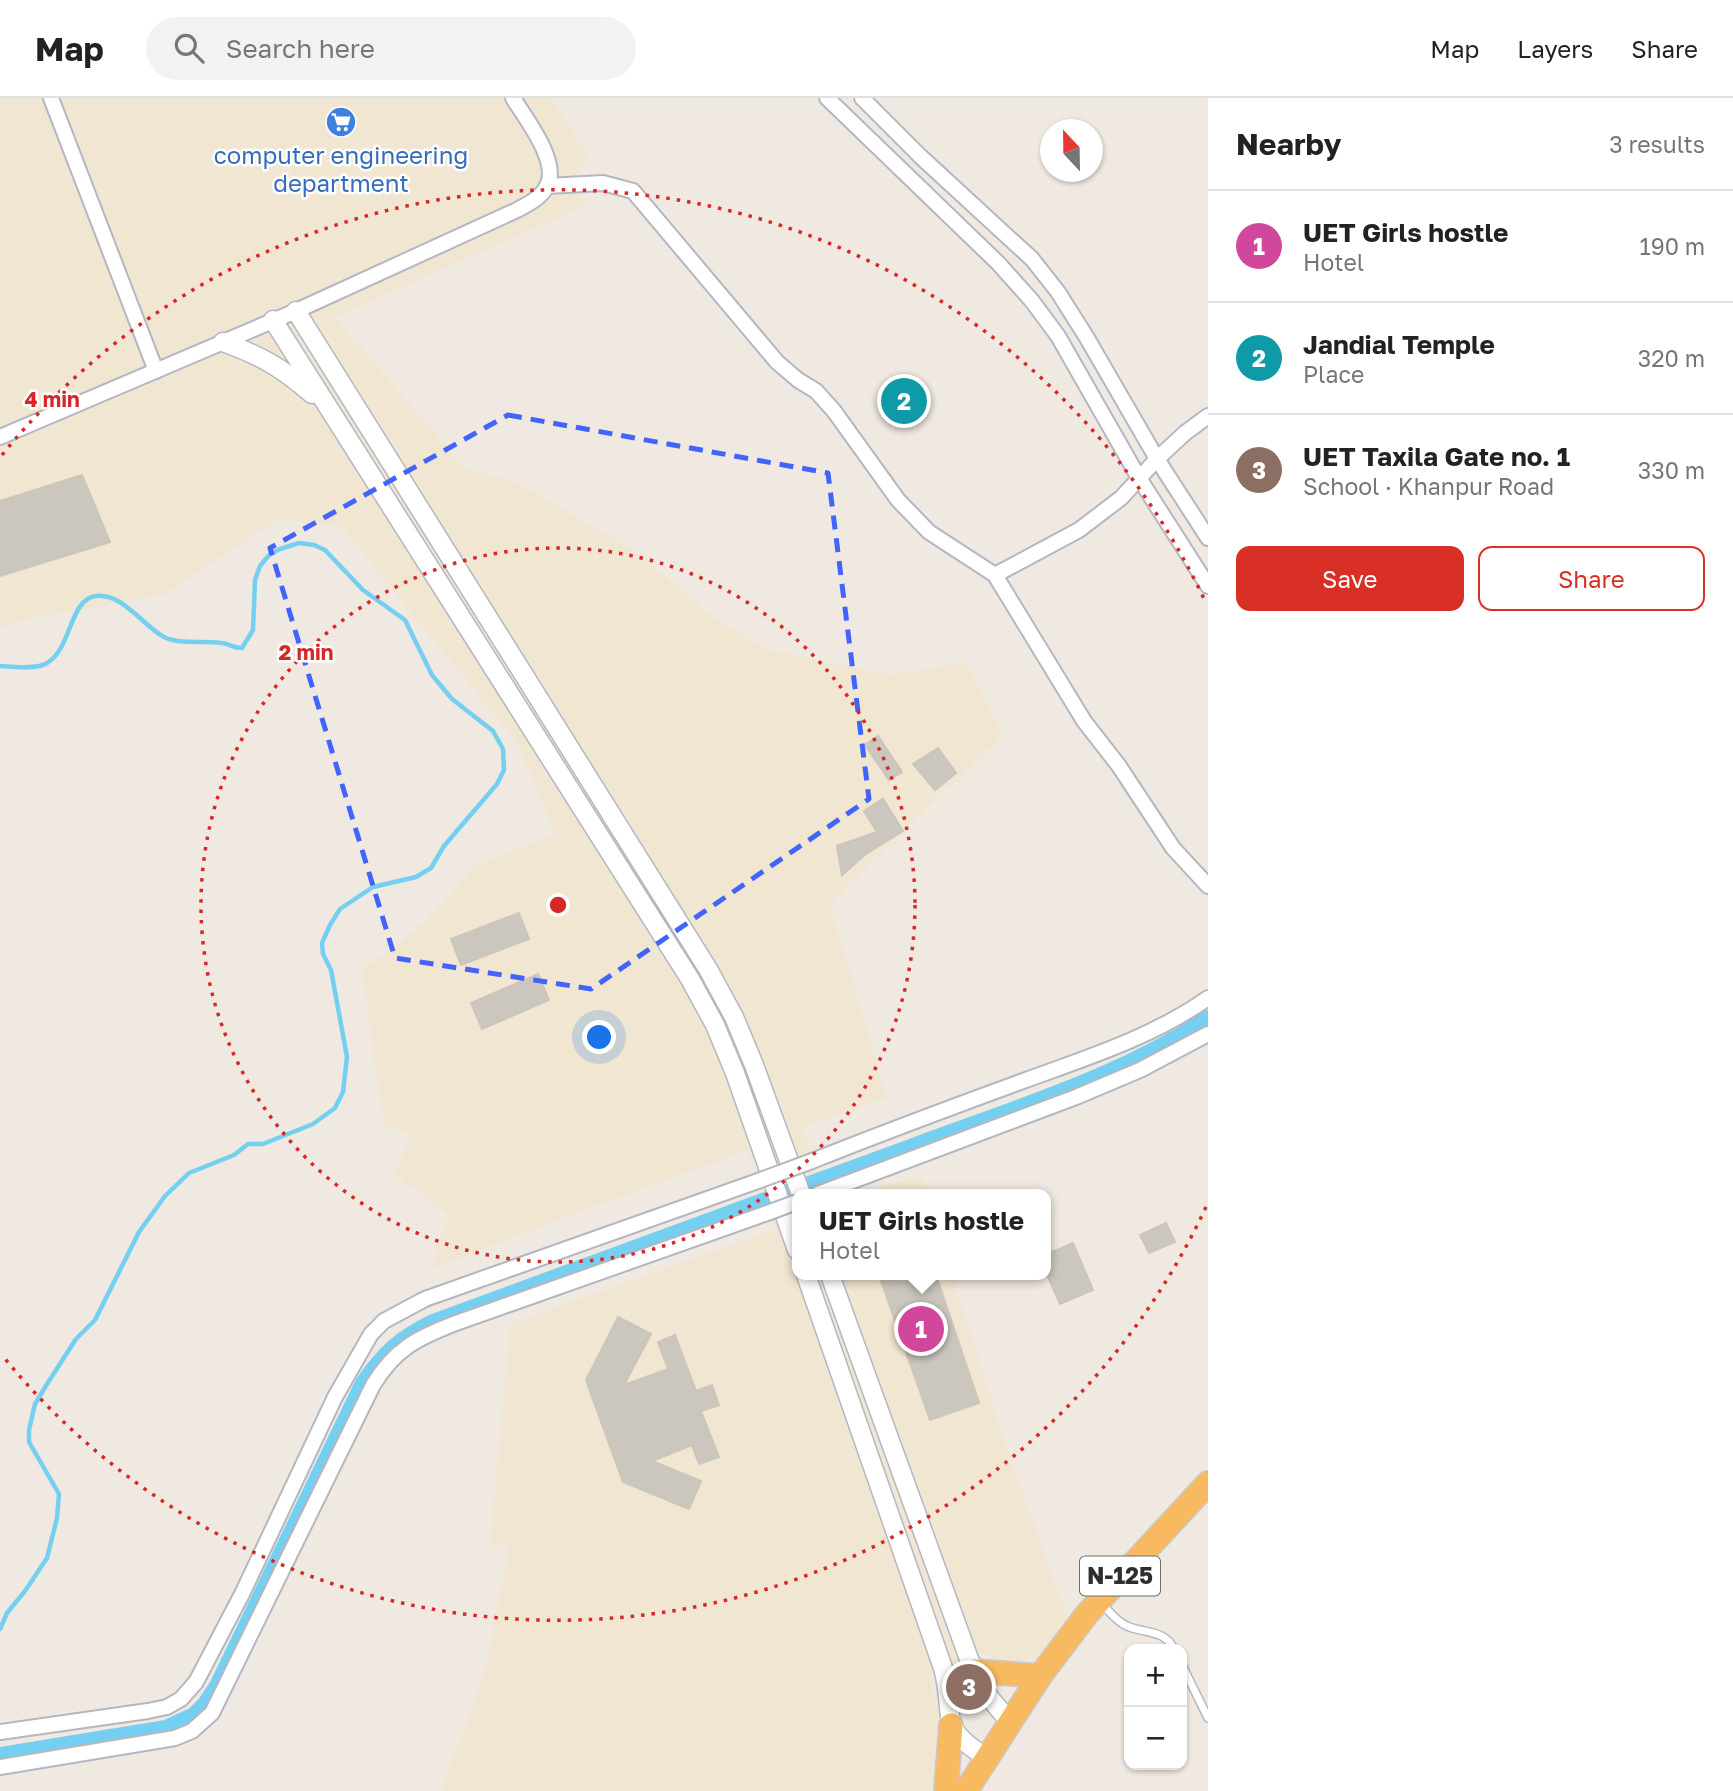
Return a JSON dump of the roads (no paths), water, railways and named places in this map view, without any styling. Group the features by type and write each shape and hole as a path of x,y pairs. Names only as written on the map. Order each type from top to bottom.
{"highway":[{"name":"N-125","path":"966,1791 1041,1675 1099,1601 1208,1483"},
{"path":"979,1681 1041,1675"},
{"path":"946,1791 950,1713"}],"street":[{"path":"51,98 156,371"},
{"path":"0,437 296,311 517,210 537,198 547,186 552,172 547,155 513,98"},
{"path":"827,98 998,263 1032,301 1149,469 1208,538"},
{"path":"862,98 921,157 1032,259 1058,292 1080,326 1208,586"},
{"path":"547,186 603,183 633,191 777,362 816,391 834,411 898,500 929,532 995,575 1084,721 1119,766 1172,848 1208,886"},
{"path":"296,311 708,969 734,1017 754,1065 799,1189"},
{"path":"273,320 690,979 715,1025 735,1073 792,1236"},
{"path":"223,342 264,357 289,374 327,408"},
{"path":"995,575 1079,530 1121,498 1185,433 1208,416"},
{"path":"0,1732 167,1707 181,1699 196,1682 242,1594 341,1385 365,1341 384,1321 425,1299 758,1181 1105,1051 1161,1026 1208,998"},
{"path":"832,1189 1088,1092 1140,1070 1208,1034"},
{"path":"0,1767 175,1738 192,1731 212,1713 373,1385 388,1362 411,1343 456,1322 792,1204"},
{"path":"808,1280 943,1668 950,1713 958,1737 986,1757"},
{"path":"832,1280 979,1681 1009,1721"},
{"path":"950,1713 979,1681"}],"lane":[{"path":"1099,1601 1125,1625 1161,1636 1171,1644"},
{"path":"1187,1675 1208,1718"}],"waterway":[{"path":"0,666 33,667 52,659 60,650 80,606 87,599 96,596 106,596 124,605 164,637 185,642 222,643 242,648 253,630 255,580 260,566 269,555 280,549 299,543 314,545 325,550 363,590 405,620 432,675 452,699 493,731 503,749 504,770 497,784 444,846 431,868 416,877 373,887 340,909 330,925 322,943 323,954 331,970 347,1057 343,1092 335,1108 313,1124 263,1144 248,1144 234,1155 189,1173 165,1196 139,1232 95,1320 76,1339 35,1404 29,1442 59,1494 57,1518 47,1558 7,1613 0,1629"},
{"path":"796,1189 1066,1090 1139,1058 1208,1018"},
{"path":"0,1755 166,1728 194,1715 205,1704 217,1686 363,1383 378,1363 402,1340 433,1322 792,1190"}],"place":[{"name":"computer engineering department","path":"341,122"},
{"name":"Jandial Temple","path":"904,401"},
{"name":"UET Girls hostle","path":"921,1329"},
{"name":"UET Taxila Gate no. 1","path":"969,1687"}]}
